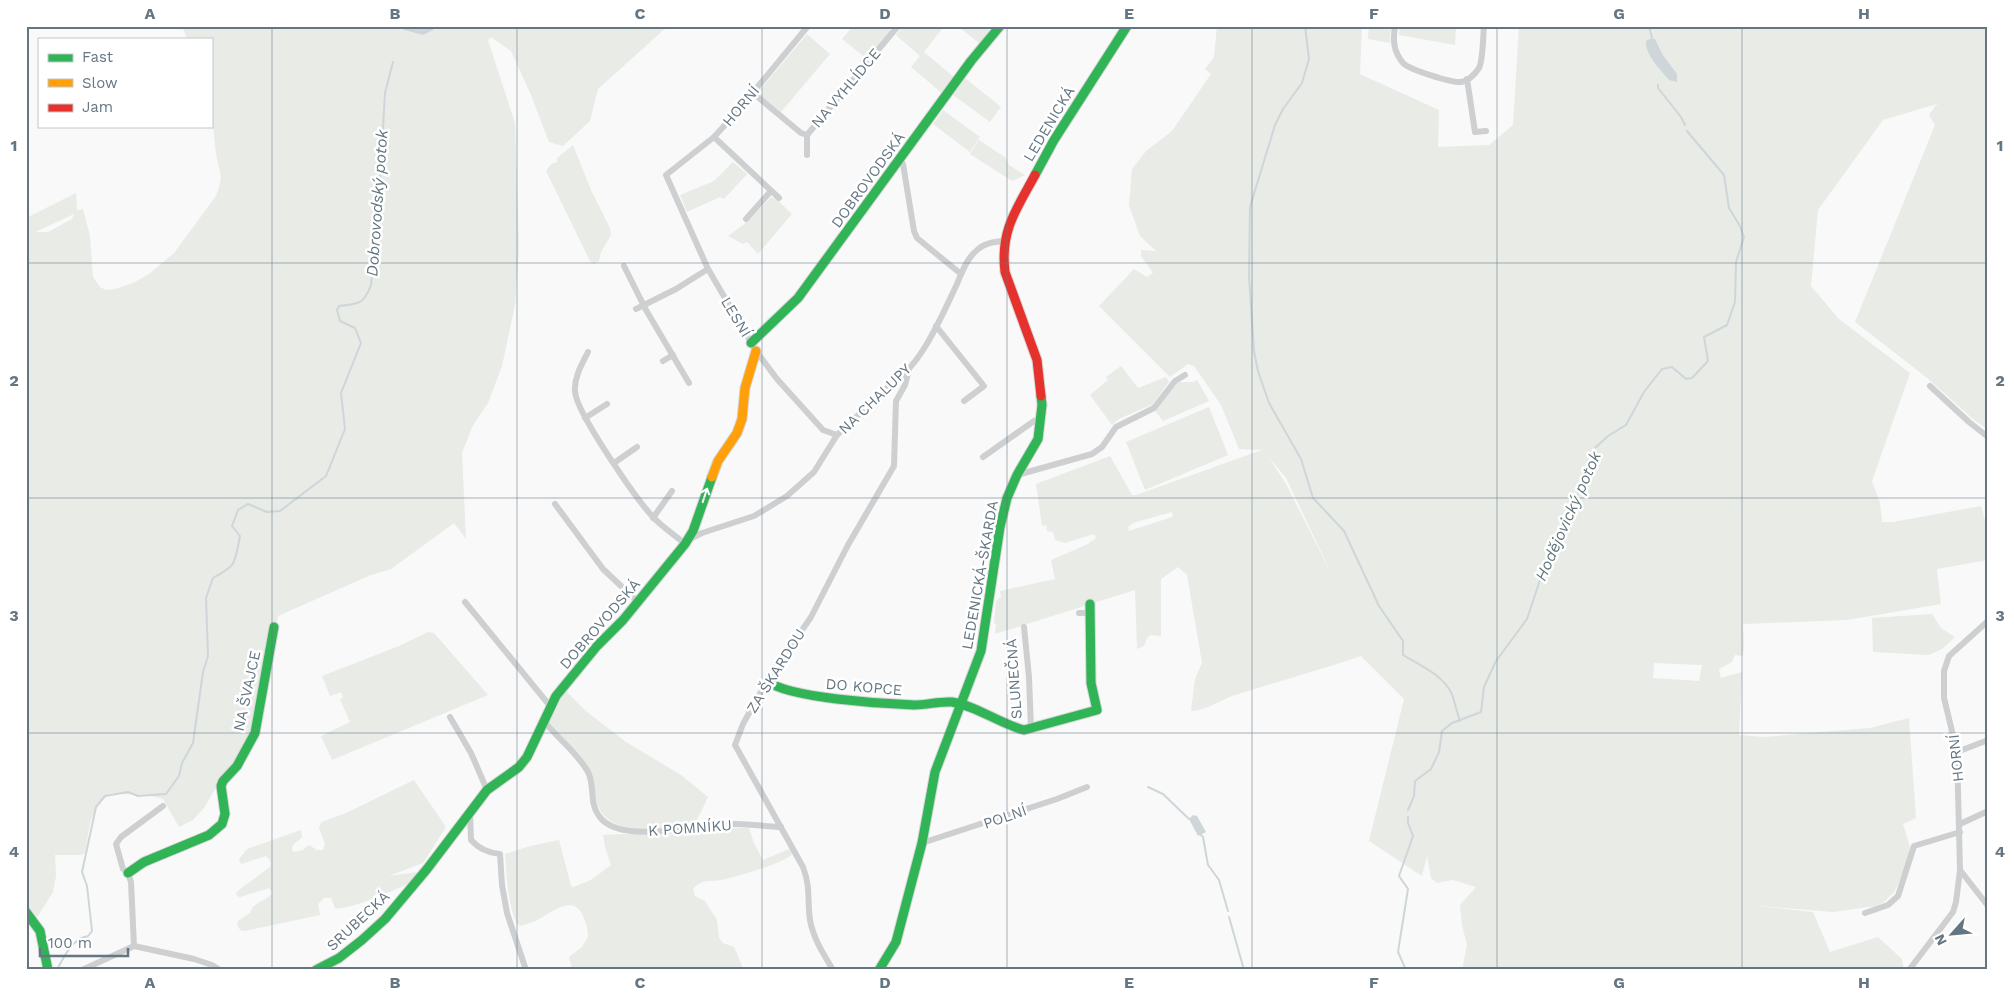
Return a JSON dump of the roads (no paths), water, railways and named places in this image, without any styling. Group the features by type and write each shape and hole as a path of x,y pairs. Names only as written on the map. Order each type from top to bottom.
{"street":[{"name":"HORNÍ","path":"666,175 714,137 808,26"},
{"name":"NA VYHLÍDCE","path":"807,155 807,135 898,26"},
{"name":"DOBROVODSKÁ","path":"414,887 487,790 519,767 527,757 550,706 574,673 623,620 687,542 718,461 737,433 742,419 745,388 754,347 798,298 971,61 1000,26"},
{"name":"LEDENICKÁ","path":"1004,241 1012,219 1054,140 1127,26"},
{"path":"1396,26 1393,39 1396,53 1404,65 1450,82 1462,82 1472,77 1480,67 1484,26"},
{"path":"1467,79 1475,132 1486,131"},
{"path":"753,93 801,133 807,135"},
{"path":"714,137 779,198"},
{"path":"900,160 904,164 914,231 917,238 961,274"},
{"name":"LESNÍ","path":"666,175 708,269 754,347 776,379 823,430 837,435"},
{"path":"746,219 771,191"},
{"name":"NA CHALUPY","path":"687,542 702,533 754,516 787,496 814,472 837,435 899,377 909,370 936,326 961,274 975,252 988,242 1004,241"},
{"name":"LEDENICKÁ-ŠKARDA","path":"879,970 896,942 908,905 935,772 981,651 1000,527 1007,498 1017,475 1038,439 1042,390 1037,360 1005,272 1003,257 1004,241"},
{"path":"624,266 644,306 689,383"},
{"path":"636,309 708,269"},
{"path":"936,326 984,386 964,401"},
{"path":"588,352 576,379 574,393 585,418 653,518 687,542"},
{"path":"663,361 673,355"},
{"name":"ZA ŠKARDOU","path":"833,970 812,929 808,880 803,867 735,745 743,724 767,681 810,617 848,545 894,466 896,401 905,385 909,370"},
{"path":"1017,475 1092,454 1102,447 1116,427 1154,408 1175,380 1185,375"},
{"path":"1930,386 1988,437"},
{"path":"585,418 607,404"},
{"path":"983,457 1034,421 1041,419"},
{"path":"614,463 637,447"},
{"path":"653,518 672,490"},
{"path":"555,504 603,569 638,602"},
{"path":"465,602 550,706"},
{"name":"SLUNEČNÁ","path":"961,704 1012,727 1024,730 1098,713 1091,683 1091,609 1080,613"},
{"name":"HORNÍ","path":"1960,870 1958,752 1944,698 1945,663 1949,656 1988,621"},
{"name":"NA ŠVAJCE","path":"128,873 144,862 209,834 222,824 225,814 223,781 238,766 255,733 274,627"},
{"name":"SLUNEČNÁ","path":"1024,627 1029,677 1031,729"},
{"name":"DO KOPCE","path":"767,681 773,686 810,696 915,705 950,702 961,704"},
{"path":"450,717 471,753 487,790"},
{"name":"K POMNÍKU","path":"543,720 556,736 581,760 589,774 594,806 598,816 604,822 619,828 639,832 668,832 721,824 781,827"},
{"path":"1958,752 1988,740"},
{"name":"POLNÍ","path":"922,843 1087,788"},
{"path":"134,946 131,882 116,844 121,837 163,806"},
{"path":"1960,824 1988,811"},
{"path":"470,812 471,840 478,848 492,854 500,854 502,885 507,913 526,970"},
{"path":"1865,913 1888,905 1898,896 1914,846 1960,832"},
{"path":"1960,870 1987,903"},
{"path":"1909,970 1952,912 1956,902 1960,870"},
{"name":"SRUBECKÁ","path":"316,970 342,956 375,928 414,887"},
{"path":"26,912 41,930 46,949 48,970"},
{"path":"82,970 134,946 194,959 220,970"}],"waterway":[{"path":"1305,26 1309,59 1302,83 1283,109 1275,125 1250,207 1249,276 1254,351 1258,371 1269,403 1301,459 1313,498 1344,531 1379,606 1403,641 1403,655 1443,681 1452,694 1460,721"},
{"name":"Hodějovický potok","path":"1649,26 1652,38"},
{"name":"Dobrovodský potok","path":"57,970 73,944 88,936 92,931 87,886 82,872 96,807 105,796 128,792 138,796 166,794 179,776 182,763 193,743 203,672 208,656 206,598 213,578 234,562 240,536 232,526 238,510 248,504 267,512 280,511 326,476 345,429 341,393 361,343 355,328 340,321 337,310 339,306 360,302 366,296 371,285 379,199 385,93 393,62"},
{"name":"Hodějovický potok","path":"1658,85 1658,88 1685,125"},
{"name":"Hodějovický potok","path":"1408,810 1414,796 1415,781 1431,769 1439,752 1442,731 1452,723 1481,712 1484,687 1496,661 1527,619 1548,556 1585,479 1595,448 1608,436 1626,425 1644,392 1662,369 1672,367 1686,379 1692,378 1708,361 1704,337 1727,325 1735,302 1736,262 1744,237 1740,226 1729,208 1724,175 1687,131"},
{"path":"1148,787 1163,794 1189,819"},
{"name":"Hodějovický potok","path":"1406,970 1398,952 1408,889 1399,876 1413,836 1408,823 1408,817"},
{"path":"1201,835 1208,865 1219,880 1228,911"},
{"path":"1229,917 1244,970"}]}
